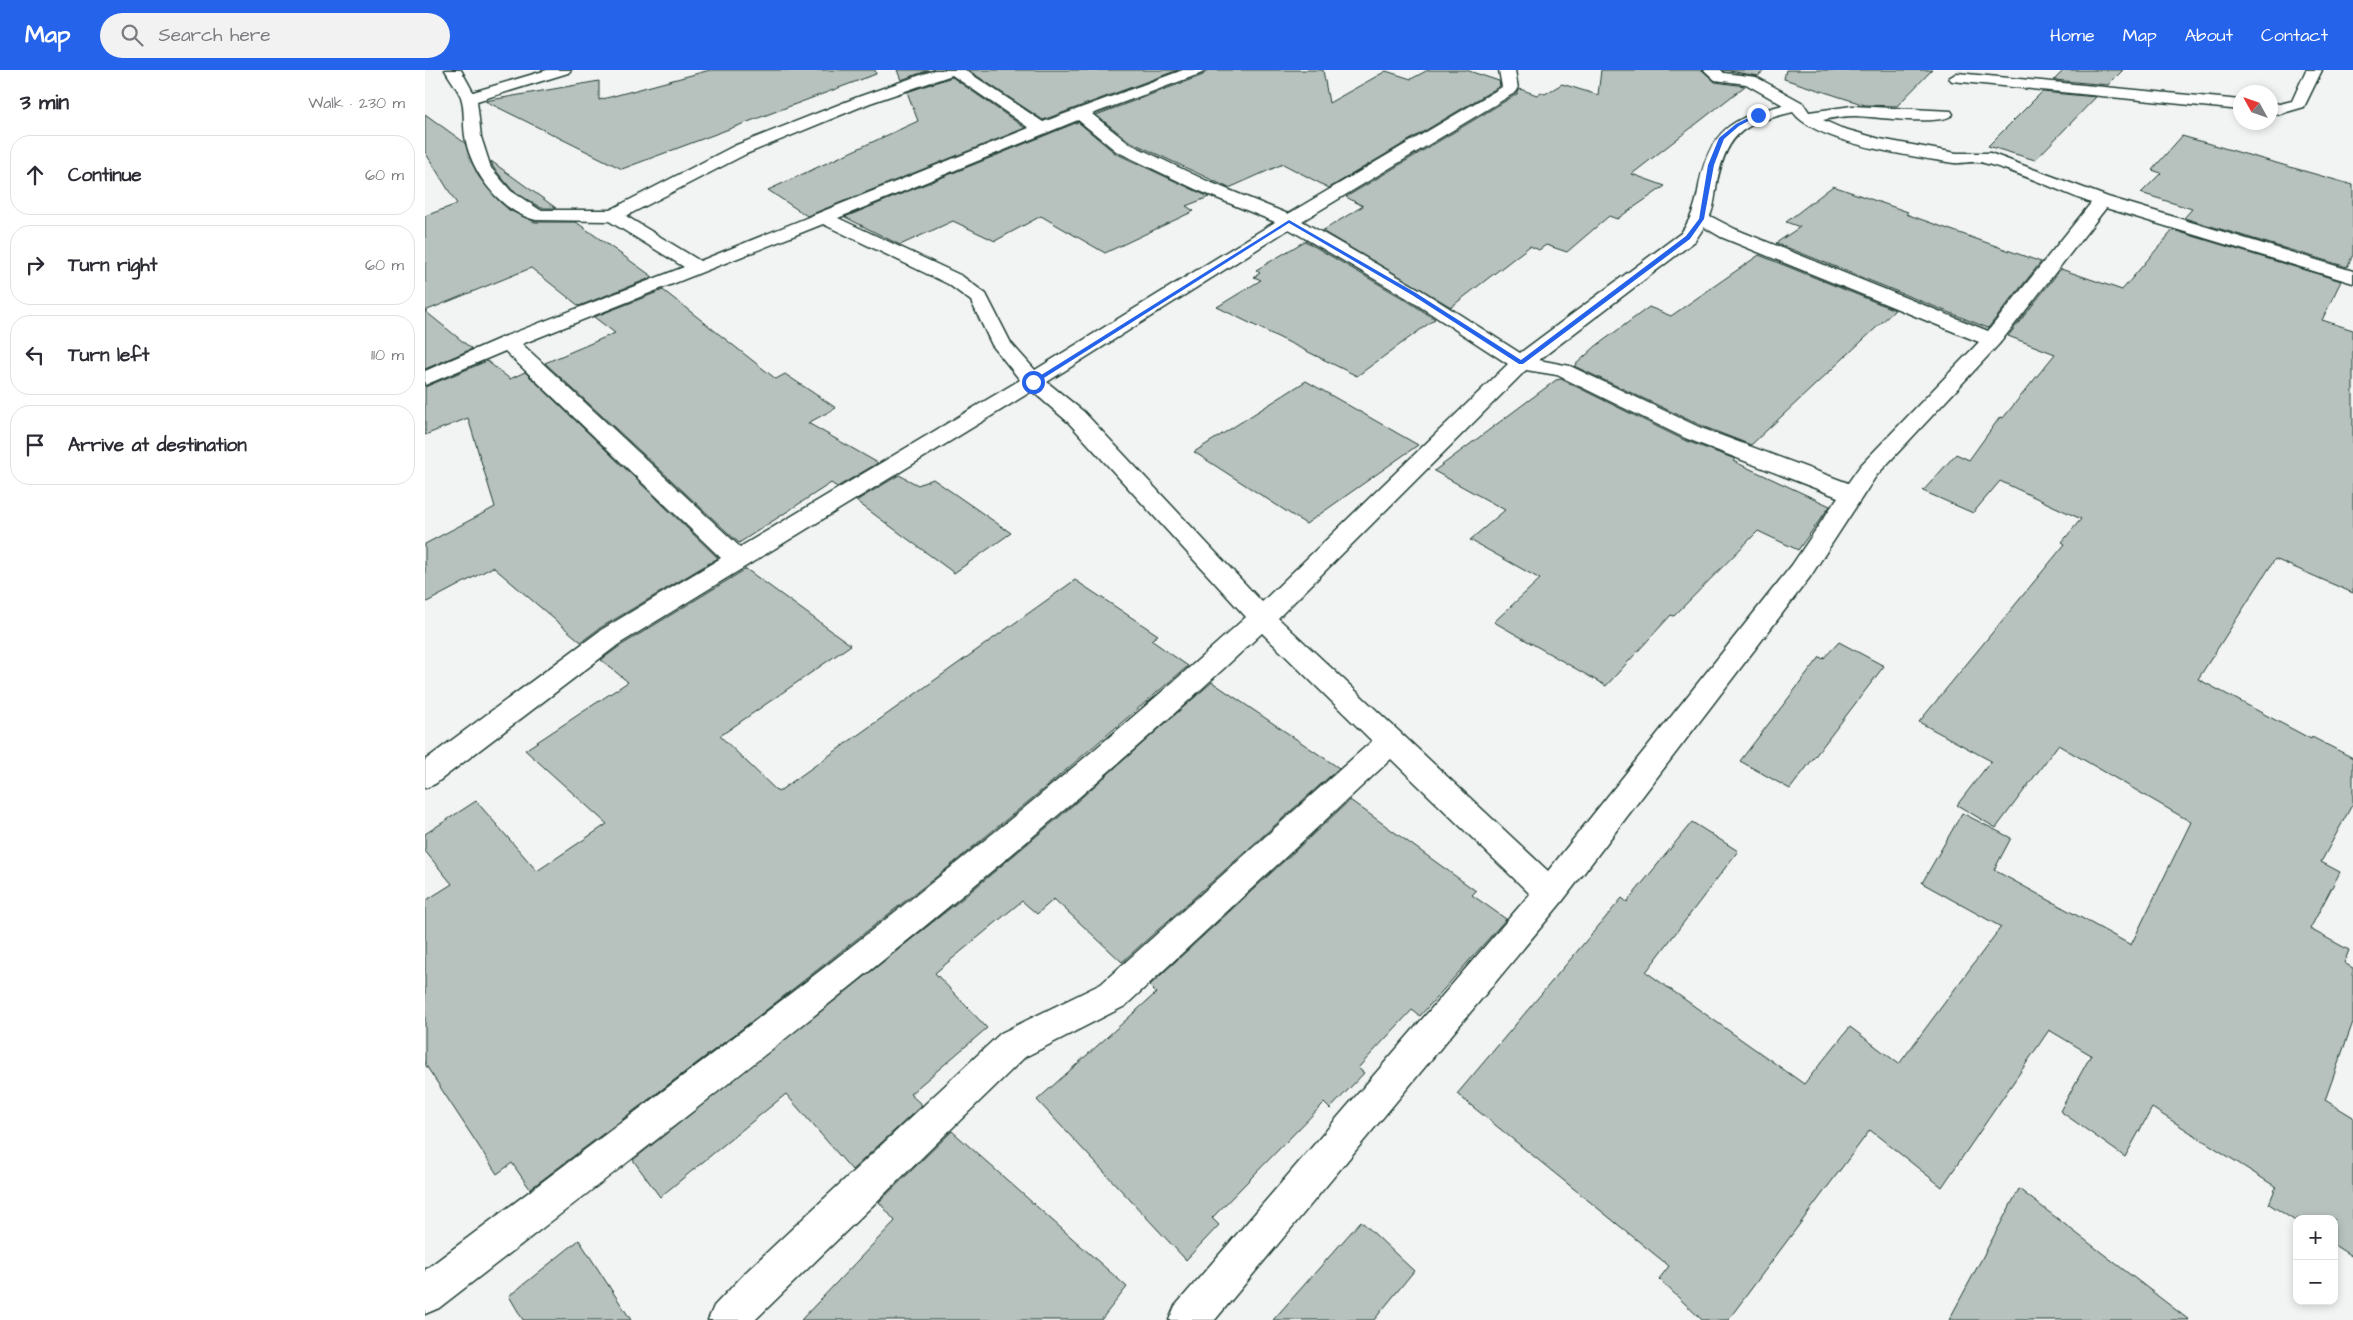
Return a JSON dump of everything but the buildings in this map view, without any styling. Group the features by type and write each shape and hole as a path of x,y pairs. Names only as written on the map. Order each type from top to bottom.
{"street":[{"path":"453,70 469,98 473,137 483,169 505,195 536,215 613,216 740,150 864,100 950,70"},
{"path":"469,98 563,70"},
{"path":"955,70 1042,129"},
{"path":"425,379 508,342 824,218 1080,113 1197,70"},
{"path":"425,776 529,700 610,637 1033,382 1289,221 1510,90 1507,70"},
{"path":"1713,70 1720,77 1749,80 1835,132 1878,144 1956,158 1984,157 2102,201 2353,277"},
{"path":"2278,109 2298,104 2313,70"},
{"path":"1956,158 1946,129 1961,74 2233,104"},
{"path":"425,1294 785,1020 1032,818 1186,688 1396,488 1521,363 1688,238 1702,219 1711,165 1722,138 1738,125 1758,115 1801,111 1852,110 1911,114 1946,129"},
{"path":"1080,113 1123,147 1201,185 1289,221 1414,294 1521,363 1563,370 1693,433 1853,494"},
{"path":"1189,1320 1498,958 1550,893 1801,571 1868,471 1991,340 2102,201"},
{"path":"613,216 699,268"},
{"path":"824,218 955,280 979,298 1002,345 1033,382 1076,416 1261,618 1550,893"},
{"path":"1702,219 1728,233 1991,340"},
{"path":"508,342 738,560"},
{"path":"728,1320 769,1278 1013,1045 1113,995 1391,741"}],"route":[{"path":"1033,382 1289,221 1414,294 1521,363 1615,290 1688,238 1702,219 1711,165 1722,138 1738,125 1758,115"}]}
